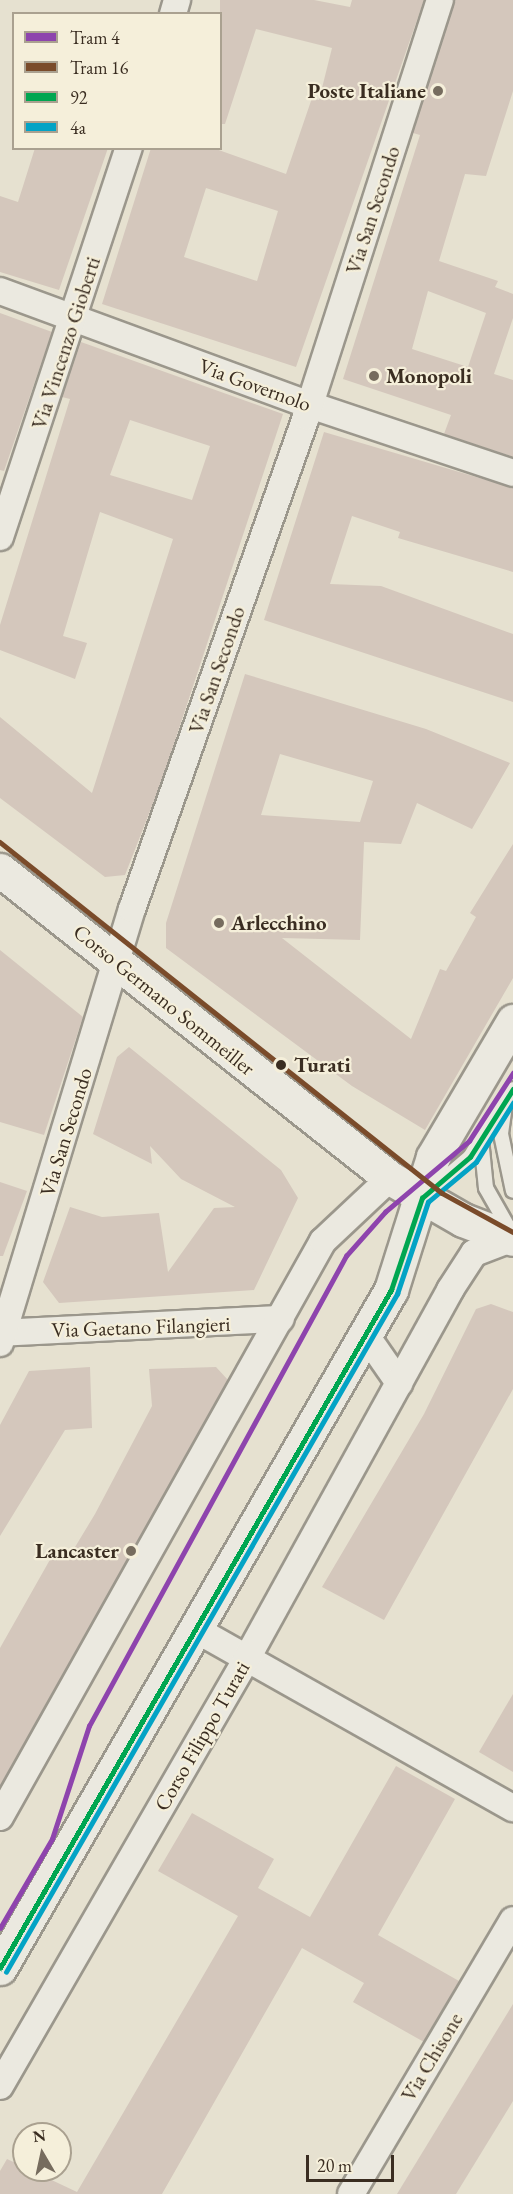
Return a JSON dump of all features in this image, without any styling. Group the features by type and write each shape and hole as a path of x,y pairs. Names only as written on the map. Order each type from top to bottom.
{"main road":[{"name":"Corso Germano Sommeiller","path":"0,870 390,1178 424,1189 510,1239"},
{"path":"0,1968 391,1290 437,1150 513,1021"}],"street":[{"name":"Via San Secondo","path":"2,1336 116,962 310,405 440,0"},
{"name":"Via Vincenzo Gioberti","path":"0,537 75,318 128,150"},
{"name":"Via Governolo","path":"0,291 310,405 513,473"},
{"path":"0,1817 281,1319 323,1240 390,1178"},
{"name":"Corso Filippo Turati","path":"0,2086 246,1660 468,1259 510,1239"},
{"name":"Via Gaetano Filangieri","path":"2,1336 281,1319"},
{"path":"365,1334 399,1383"},
{"path":"195,1629 246,1660 513,1808"},
{"name":"Via Chisone","path":"351,2194 513,1920"}],"lane":[{"path":"424,1189 470,1157 513,1089"},
{"path":"506,1102 501,1134 513,1191"},
{"path":"482,1139 486,1188 510,1239"}],"building":[{"path":"220,0 314,0 350,7 352,0 424,0 296,367 102,304 150,150 219,150 286,174 312,98 319,100 332,48 256,29 225,124 222,124 222,12 220,12","holes":["206,188 278,211 257,281 184,257"]},
{"path":"455,0 513,0 513,91 486,176 465,174 439,261 498,281 495,287 513,294 513,318 494,374 513,380 513,457 444,434 451,415 343,379 420,135 413,133","holes":["428,291 486,313 468,367 412,349"]},
{"path":"34,150 107,150 59,290 0,272 0,196 18,202"},
{"path":"0,313 52,332 4,471 0,470"},
{"path":"81,342 283,414 161,783 125,875 105,877 0,798 0,717 92,793 173,539 100,512 63,636 87,643 75,679 0,650 0,625 70,399 62,397","holes":["130,420 210,446 192,500 110,475"]},
{"path":"324,432 513,488 513,572 398,538 400,532 352,516 330,584 381,586 513,634 513,702 264,620"},
{"path":"245,674 426,729 510,763 472,829 417,803 401,844 364,842 360,940 282,938 411,1039 440,969 446,971 476,917 470,913 513,844 513,978 425,1130 352,1086 166,948 166,923","holes":["280,754 373,781 360,822 261,815"]},
{"path":"0,950 83,1017 44,1135 0,1122"},
{"path":"129,1047 281,1170 298,1198 254,1290 59,1303 43,1282 70,1207 102,1217 159,1213 168,1272 214,1208 235,1207 181,1179 150,1146 152,1164 93,1134 117,1057"},
{"path":"0,1182 27,1191 3,1256 0,1256"},
{"path":"491,1304 513,1312 513,1389 384,1620 322,1587 424,1414 476,1309"},
{"path":"90,1367 92,1428 65,1430 0,1536 0,1425 29,1371"},
{"path":"216,1367 228,1380 0,1786 0,1648 56,1549 69,1557 95,1514 152,1406 149,1369"},
{"path":"513,1694 513,1772 479,1752"},
{"path":"396,1766 455,1799 378,1935 459,1981 424,2042 353,2002 364,1983 302,1948 162,2194 0,2194 0,2171 7,2159 12,2161 12,2182 56,2182 77,2192 238,1916 158,1871 192,1813 274,1859 258,1888 310,1917"},
{"path":"513,2004 513,2101 456,2194 397,2194"}],"tram line":[{"name":"16","path":"0,842 442,1193 513,1232"},
{"name":"4","path":"0,1928 52,1839 89,1726 346,1256 385,1212 469,1141 513,1073"}],"transit line":[{"name":"92","path":"422,1198 470,1157 513,1089"},
{"name":"4a","path":"6,1972 397,1294 428,1202 476,1162 513,1103"},
{"name":"92","path":"0,1968 391,1290 422,1198"}],"place":[{"name":"Poste Italiane","path":"438,91"},
{"name":"Monopoli","path":"374,376"},
{"name":"Arlecchino","path":"219,923"},
{"name":"Turati","path":"281,1065"},
{"name":"Lancaster","path":"131,1551"}]}
